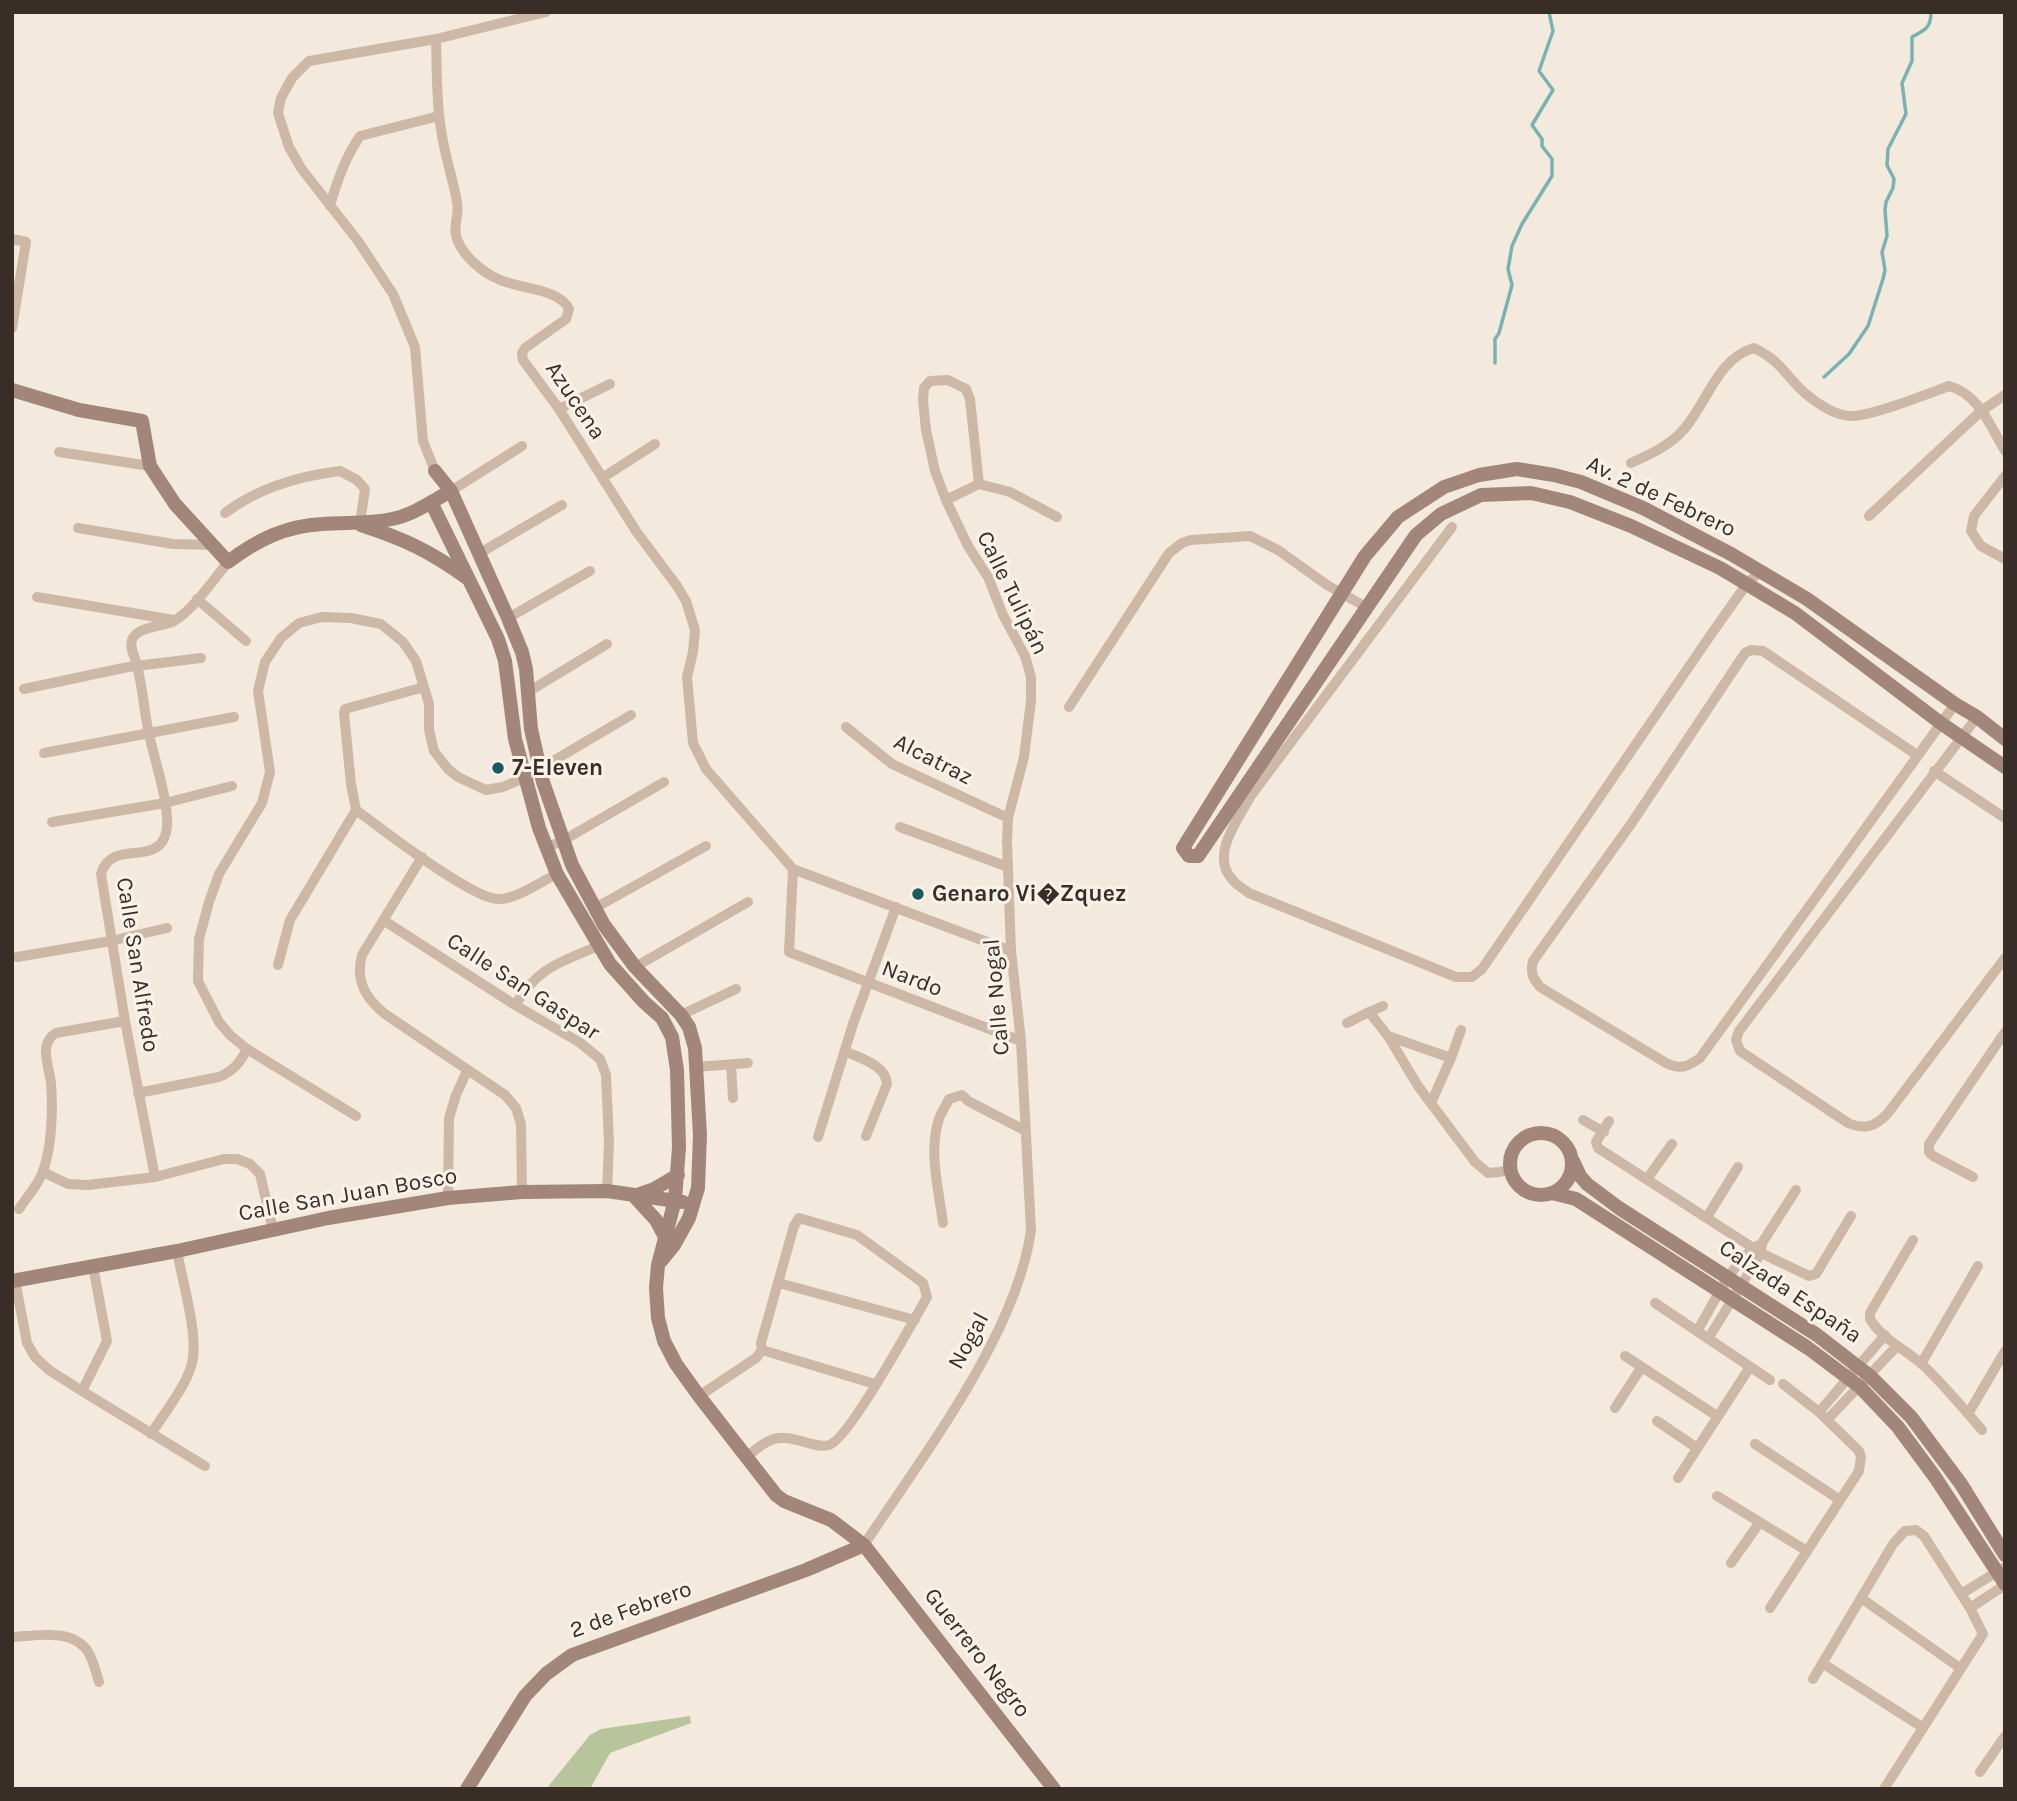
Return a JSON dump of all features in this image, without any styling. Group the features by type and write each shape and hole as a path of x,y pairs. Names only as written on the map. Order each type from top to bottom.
{"street":[{"path":"546,12 517,15 436,39 309,61 292,78 281,98 278,113 289,147 301,168 380,272 393,294 415,347 423,440 435,471 451,492 480,553 526,669 531,729 540,768 572,864 604,925 635,967 689,1027 695,1048 700,1164 694,1204 669,1241"},
{"path":"330,206 347,154 360,136 439,116 436,39"},
{"name":"Azucena","path":"439,116 449,175 458,204 454,229 465,253 483,271 497,279 562,298 569,309 566,319 525,348 522,353 523,360 559,409 602,478 686,601 695,630 687,677 693,743 706,769 793,869"},
{"path":"12,239 26,242 12,328"},
{"path":"1631,463 1662,448 1684,429 1729,362 1741,351 1754,348 1781,364 1805,393 1838,414 1867,414 1949,386 1967,394 2005,450"},
{"name":"Calle Tulipán","path":"979,484 970,399 966,390 958,384 939,379 930,381 924,388 924,419 930,454 946,500 968,546 988,577 1003,615 1025,656 1031,677 1024,757 1008,818"},
{"path":"559,409 610,384"},
{"path":"12,390 79,410 142,421 150,466 175,504 228,562 249,546 285,530 322,524 360,524 395,519 451,492 522,446"},
{"path":"1869,516 1981,411 2005,395"},
{"path":"602,478 655,444"},
{"path":"59,452 150,466"},
{"name":"Av. 2 de Febrero","path":"2005,739 1807,599 1731,554 1643,508 1581,482 1517,469 1479,475 1444,487 1398,517 1365,556 1183,848 1189,856 1198,856 1416,535 1441,514 1481,495 1531,493 1570,502 1631,526 1720,568 1796,613 1942,724 2005,767"},
{"path":"225,513 238,503 278,484 340,471 357,480 365,489 360,524"},
{"path":"435,471 431,502 498,639 505,661 515,739 547,848 558,874 598,946 610,964 662,1018 672,1037 677,1070 678,1175 669,1241"},
{"path":"2005,476 2001,487 1974,516 1971,531 1981,546 2005,559"},
{"path":"946,500 979,484 1010,492 1057,517"},
{"path":"480,553 562,505"},
{"path":"360,524 417,545 468,579"},
{"path":"1452,527 1250,797 1225,846 1223,860 1230,878 1249,893 1456,976 1472,977 1482,970 1746,585 1759,572"},
{"path":"78,528 173,544 214,545"},
{"path":"1069,707 1169,553 1182,543 1238,535 1259,539 1341,594 1366,607"},
{"name":"Calle San Alfredo","path":"155,1177 125,1021 101,874 104,863 111,858 153,850 162,843 167,832 165,803 131,647 134,636 174,620 197,599 228,562"},
{"path":"508,618 590,571"},
{"path":"37,597 174,620"},
{"path":"197,599 246,641"},
{"path":"356,1116 247,1049 219,1022 198,981 199,939 219,874 262,803 270,772 258,691 265,662 281,638 299,623 322,617 351,618 381,624 403,642 416,661 429,704 429,730 434,751 448,769 471,785 486,790 503,787 526,776 631,715"},
{"path":"528,692 607,644"},
{"path":"1917,755 1763,651 1751,650 1745,653 1632,824 1533,961 1533,978 1540,987 1666,1063 1677,1068 1686,1068 1700,1058 1955,704"},
{"path":"24,689 137,666 201,658"},
{"path":"278,965 290,920 356,810 351,785 345,709 424,687"},
{"path":"44,752 234,717"},
{"path":"1977,717 1740,1031 1737,1045 1740,1051 1848,1123 1865,1128 1875,1125 1888,1113 2005,958"},
{"name":"Alcatraz","path":"846,727 892,764 1008,818"},
{"path":"1934,771 2005,818"},
{"path":"547,848 664,782"},
{"path":"52,822 165,803 232,786"},
{"path":"356,810 422,857 488,898 500,900 512,897 558,874"},
{"name":"Calle Nogal","path":"1008,818 1011,951 1021,1041 1024,1130"},
{"path":"900,827 1008,867"},
{"path":"595,908 706,846"},
{"path":"422,857 362,955 358,970 362,987 372,1003 385,1014 505,1095 516,1108 521,1124 523,1192"},
{"path":"793,869 1011,951"},
{"name":"Nardo","path":"793,869 789,952 1021,1041"},
{"path":"635,967 748,902"},
{"path":"818,1137 867,982 896,907"},
{"name":"Calle San Gaspar","path":"383,920 515,1005 579,1042 600,1059 606,1075 609,1143 607,1191"},
{"path":"17,957 111,942 167,928"},
{"path":"515,1005 529,983 538,975 598,946"},
{"path":"681,1015 736,989"},
{"path":"644,1002 657,990"},
{"path":"1347,1023 1383,1006"},
{"path":"1369,1012 1388,1036 1431,1103 1482,1169 1493,1173 1510,1169"},
{"path":"19,1209 43,1172 50,1135 51,1083 45,1044 48,1037 56,1033 125,1021"},
{"path":"1431,1103 1461,1030"},
{"path":"1973,1177 1933,1156 1929,1152 1928,1144 2005,1032"},
{"path":"1388,1036 1451,1058"},
{"path":"138,1093 229,1073 240,1063 247,1049"},
{"path":"845,1051 881,1069 887,1076 887,1084 866,1136"},
{"path":"696,1067 748,1063"},
{"path":"731,1065 733,1098"},
{"path":"448,1198 449,1118 467,1071"},
{"path":"943,1223 935,1170 939,1119 949,1099 962,1095 968,1101 1024,1130"},
{"path":"1583,1120 1604,1132"},
{"path":"1609,1121 1596,1142 1596,1147 1707,1217 1809,1276 1815,1276 1851,1216"},
{"name":"Nogal","path":"864,1545 953,1409 988,1350 1012,1300 1029,1248 1031,1230 1024,1130"},
{"path":"1537,1132 1549,1133 1559,1138 1568,1146 1573,1161 1569,1178 1562,1187 1541,1195 1524,1190 1516,1182 1510,1169 1511,1154 1517,1143 1537,1132"},
{"path":"1647,1180 1672,1144"},
{"path":"43,1172 68,1184 88,1185 155,1177 224,1159 237,1159 260,1174 273,1230"},
{"name":"Calzada España","path":"1573,1161 1587,1184 1619,1208 1818,1335 1870,1376 1911,1417 1961,1484 2005,1555"},
{"path":"1707,1217 1738,1167"},
{"path":"669,1241 656,1220 634,1196 654,1189 678,1175"},
{"path":"1697,1331 1727,1294 1796,1190"},
{"name":"Calle San Juan Bosco","path":"14,1280 177,1251 396,1205 448,1198 523,1192 607,1191 694,1204"},
{"name":"Calzada España","path":"1552,1193 1576,1199 1727,1294 1808,1348 1860,1387 1898,1427 1947,1493 2003,1577"},
{"path":"1612,1222 1619,1208"},
{"path":"699,1396 756,1358 762,1350 761,1343 794,1226 799,1218 857,1235 923,1283 927,1297 915,1320 841,1437 832,1444 820,1447 788,1437 775,1437 745,1458"},
{"path":"1913,1240 1870,1313 1872,1323 1921,1364 1982,1430"},
{"name":"Guerrero Negro","path":"669,1241 658,1265 656,1288 658,1318 664,1341 676,1364 745,1458 776,1495 784,1501 831,1520 864,1545 1054,1789"},
{"path":"151,1434 188,1375 193,1358 192,1332 177,1251"},
{"path":"82,1391 107,1341 93,1266"},
{"path":"1921,1364 1978,1266"},
{"path":"14,1280 27,1343 35,1357 49,1370 205,1466"},
{"path":"779,1283 915,1320"},
{"path":"1708,1339 1727,1294"},
{"path":"1655,1303 1770,1380"},
{"path":"1819,1412 1885,1335"},
{"path":"1828,1420 1897,1346"},
{"path":"762,1350 875,1384"},
{"path":"1968,1414 2005,1351"},
{"path":"1625,1356 1717,1416"},
{"path":"1678,1478 1750,1367"},
{"path":"1615,1408 1641,1368"},
{"path":"1770,1608 1859,1471 1861,1457 1860,1451 1828,1420 1783,1384"},
{"path":"1657,1422 1697,1448"},
{"path":"1755,1444 1840,1500"},
{"path":"1947,1493 1961,1484"},
{"path":"1717,1496 1807,1551"},
{"path":"1731,1563 1760,1522"},
{"path":"1813,1679 1893,1544 1905,1531 1916,1530 1924,1536 1970,1608 1983,1634 1884,1789"},
{"name":"2 de Febrero","path":"467,1789 525,1696 546,1674 572,1655 806,1570 864,1545"},
{"path":"1961,1594 2003,1577"},
{"path":"1970,1608 2003,1577"},
{"path":"1861,1598 1960,1668"},
{"path":"12,1637 58,1634 75,1640 86,1649 99,1682"},
{"path":"1822,1663 1922,1727"},
{"path":"1980,1772 2005,1736"}],"green space":[{"path":"690,1716 691,1723 610,1753 590,1789 546,1789 590,1735 601,1729"}],"waterway":[{"path":"1495,363 1495,339 1512,285 1508,269 1512,246 1522,224 1552,176 1552,159 1532,125 1553,90 1539,71 1553,31 1549,12"},
{"path":"1824,377 1849,354 1868,326 1883,279 1885,270 1882,252 1887,236 1885,210 1894,179 1887,165 1888,149 1906,114 1902,83 1912,61 1912,37 1926,28 1931,12"}],"place":[{"name":"7-Eleven","path":"498,768"},
{"name":"Genaro Vi�Zquez","path":"918,894"}]}
